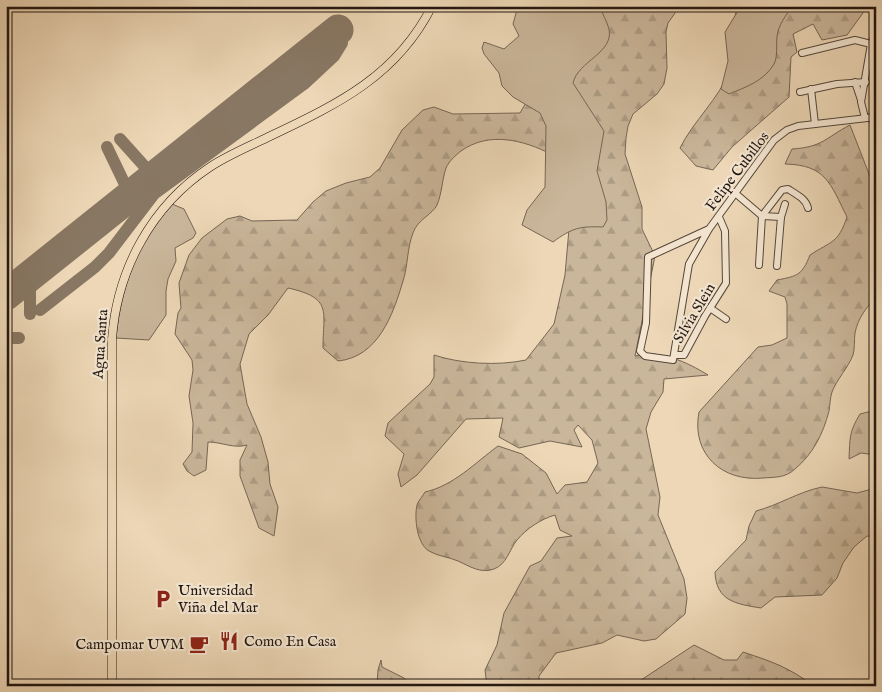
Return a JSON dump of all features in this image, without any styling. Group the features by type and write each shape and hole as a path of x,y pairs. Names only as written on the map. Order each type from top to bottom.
{"main road":[{"name":"Agua Santa","path":"112,686 112,338 116,307 130,260 159,213 196,178 232,154 324,110 369,83 402,52 421,26 432,6"}],"street":[{"path":"861,102 866,82 871,44 876,33"},
{"path":"802,53 855,40 871,44"},
{"path":"856,82 861,102 876,127"},
{"path":"800,92 866,82"},
{"path":"811,90 815,124"},
{"name":"Felipe Cubillos","path":"675,355 689,264 709,229 778,136 798,126 871,117"},
{"path":"759,265 762,216 782,190 788,189 799,196 807,203 808,208"},
{"path":"735,193 762,216 782,217"},
{"path":"777,266 785,204"},
{"name":"Silvia Slein","path":"675,355 684,355 726,283 725,231 719,217"},
{"path":"675,355 673,360 641,354 646,323 648,257 709,229"},
{"path":"710,308 726,318"}],"green space":[{"path":"518,6 600,6 609,29 609,37 606,44 581,69 573,83 604,131 597,171 606,202 607,220 603,227 576,229 553,242 522,225 527,210 545,187 546,126 540,113 513,97 502,86 499,73 484,54 482,48 484,42 504,49 519,36 513,24"},
{"path":"559,6 680,6 668,23 666,32 667,68 664,84 657,94 633,114 628,126 625,154 642,207 642,229 655,256 635,356 654,354 673,358 708,375 664,379 663,392 651,412 646,429 660,497 658,515 684,579 687,598 685,614 656,639 644,641 617,635 602,643 556,653 539,676 539,686 487,686 485,670 497,645 504,613 530,566 541,561 557,538 572,536 560,530 555,515 544,519 521,536 502,564 494,569 484,571 432,553 425,548 417,530 416,510 418,503 425,492 445,485 498,446 522,454 546,473 557,494 565,485 587,482 598,463 592,440 578,425 574,430 582,447 550,441 519,448 499,437 503,418 466,419 417,475 401,487 398,474 404,454 385,436 388,423 430,384 434,377 434,355 480,363 504,363 526,360 554,324 565,275 569,229 551,154 518,142 494,139 472,145 453,158 446,168 437,205 418,224 413,233 405,275 389,320 374,343 364,352 352,358 338,361 323,348 324,315 319,302 312,296 288,288 268,315 249,334 240,364 247,404 261,437 268,462 270,484 278,507 274,536 259,528 240,476 240,460 247,445 237,446 208,442 206,470 194,476 187,471 183,464 192,452 193,423 189,396 193,370 192,360 175,334 178,313 181,308 179,283 189,255 202,238 227,219 240,216 252,221 297,220 326,191 346,183 370,177 380,168 402,130 423,110 434,107 453,114 520,113 554,55"},
{"path":"737,6 868,6 847,35 822,40 813,24 793,34 797,52 791,57 789,97 732,147 713,170 696,166 680,148 691,129 719,91 729,72"},
{"path":"741,6 793,6 779,28 776,58 770,70 754,83 729,94 721,89 728,61 725,32"},
{"path":"850,125 876,192 876,297 860,318 855,333 853,355 834,387 824,428 807,457 795,469 784,476 748,478 735,475 723,470 705,452 700,441 698,427 699,412 758,347 772,345 787,338 787,304 785,297 769,291 777,280 795,276 802,271 810,255 837,237 847,217 831,186 818,172 799,165 785,164 792,149 817,144"},
{"path":"172,204 184,209 196,233 193,238 175,248 176,261 168,279 166,291 166,315 149,340 116,338 122,301 140,249 160,218"},
{"path":"876,410 876,455 861,453 849,459 851,435 856,420 860,414"},
{"path":"822,487 857,493 876,488 876,537 867,536 854,547 843,563 837,578 822,595 775,597 761,608 743,605 723,595 716,582 715,572 746,540 749,526 756,511"},
{"path":"694,645 724,660 737,660 743,652 772,662 805,679 814,686 632,686"},
{"path":"381,660 382,667 404,678 411,686 377,686"}],"taxiway":[{"path":"40,310 95,267 109,253 154,194 304,84 334,56 342,43 338,30"},
{"path":"120,139 155,178"},
{"path":"107,147 131,197"},
{"path":"30,276 30,314"},
{"path":"6,338 19,338"}],"runway":[{"path":"6,295 338,30"}],"place":[{"name":"Universidad Viña del Mar","path":"163,599"},
{"name":"Como En Casa","path":"229,641"},
{"name":"Campomar UVM","path":"199,644"}]}
